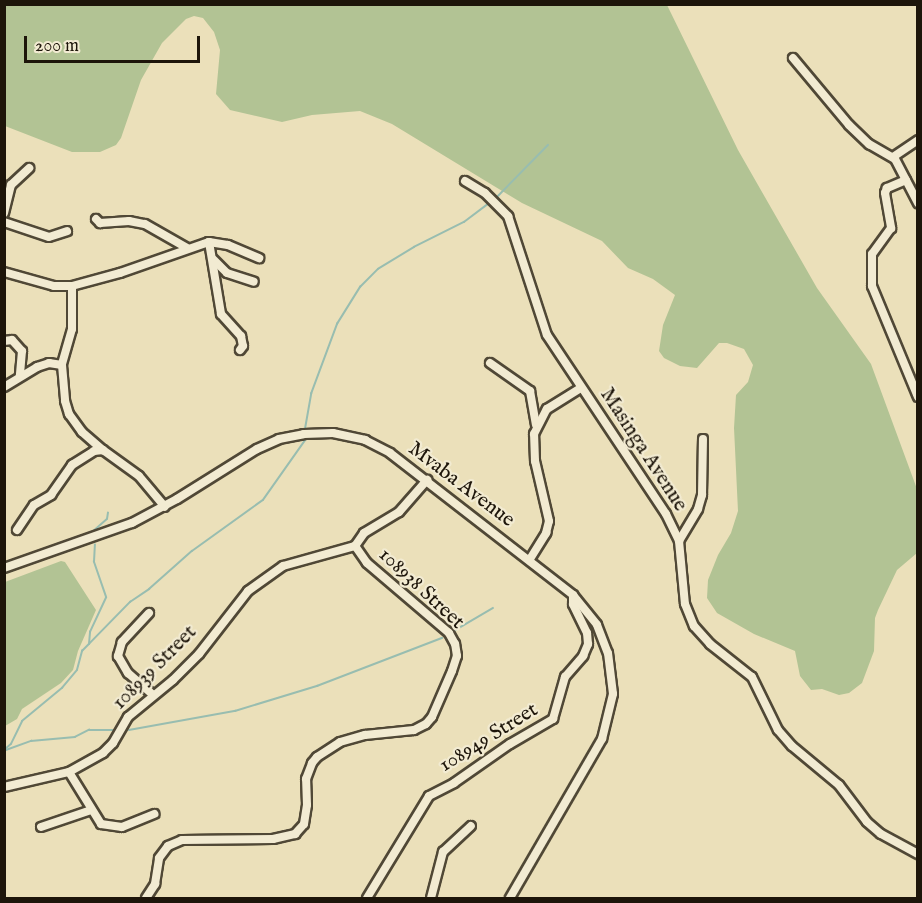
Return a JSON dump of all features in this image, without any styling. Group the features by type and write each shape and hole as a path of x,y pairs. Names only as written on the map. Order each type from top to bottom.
{"street":[{"path":"793,58 821,95 854,130 869,144 893,157 918,203"},
{"path":"893,157 918,140"},
{"path":"4,213 11,184 29,168"},
{"name":"Masinga Avenue","path":"465,180 485,193 508,216 547,335 650,487 679,541 687,615 694,626 710,644 752,677 773,721 792,746 839,785 872,827 918,854"},
{"path":"906,180 887,188 885,193 891,228 872,254 872,286 917,391"},
{"path":"96,219 102,223 137,222 161,231 187,248"},
{"path":"4,222 49,237 67,231"},
{"path":"209,242 221,314 241,336 243,346 240,350"},
{"path":"4,272 54,286 72,286 120,273 209,242 228,245 259,258"},
{"path":"211,256 227,273 254,282"},
{"path":"72,286 72,329 62,365 65,401 69,414 82,432 139,476 165,507"},
{"path":"4,341 12,340 22,351 20,376"},
{"path":"4,387 20,376 49,363 62,365"},
{"path":"490,363 530,391 536,426 532,448 549,521 546,533 530,559"},
{"path":"536,426 554,403 581,388"},
{"name":"Mvaba Avenue","path":"4,568 118,530 165,507 263,446 292,436 319,432 345,435 371,442 427,480 573,595 589,614 604,641 613,682 611,706 602,739 510,898"},
{"path":"679,541 689,526 702,495 703,439"},
{"path":"16,530 34,505 51,495 72,465 94,451 103,450"},
{"name":"108938 Street","path":"146,898 153,888 159,858 168,846 182,840 273,839 296,834 307,816 306,779 317,757 340,742 365,735 414,730 432,717 457,656 455,644 449,633 367,563 355,546 364,533 404,507 427,480"},
{"name":"108939 Street","path":"4,787 69,772 109,748 128,717 199,654 244,595 275,571 292,562 355,546"},
{"name":"108949 Street","path":"367,898 429,796 552,720 565,677 583,656 588,644 587,633 573,604 573,595"},
{"path":"149,613 122,642 118,656 128,673 153,695"},
{"path":"69,772 101,824 116,828 156,814"},
{"path":"41,827 91,810"},
{"path":"431,898 443,852 471,826"}],"green space":[{"path":"4,5 667,5 738,150 817,288 871,364 917,489 917,553 897,570 878,610 875,618 874,651 862,683 849,693 839,695 822,689 811,690 800,676 795,651 754,634 717,613 707,598 708,580 718,555 731,533 738,511 734,428 736,395 748,382 753,365 744,349 727,343 719,343 697,368 680,366 664,358 659,351 663,325 675,295 653,279 628,268 602,241 522,203 392,124 360,111 312,115 282,122 230,110 216,94 220,50 214,32 203,18 194,16 186,19 162,43 141,80 121,138 116,145 100,152 72,152 5,126"},
{"path":"61,561 65,562 96,610 78,651 73,670 61,683 22,709 17,719 5,726 5,582"}],"waterway":[{"path":"496,198 548,145"},
{"path":"305,429 311,394 337,324 360,287 378,269 414,247 464,222 488,204"},
{"path":"89,644 130,602 149,589 192,551 263,500 306,439"},
{"path":"91,533 107,519 108,513"},
{"path":"4,750 11,744 22,721 62,688 77,670 82,651 89,644 90,632 106,597 94,562 95,545"},
{"path":"454,631 493,608"},
{"path":"129,730 235,711 317,686 442,638"},
{"path":"6,750 31,741 75,737 89,730 115,730"}]}
